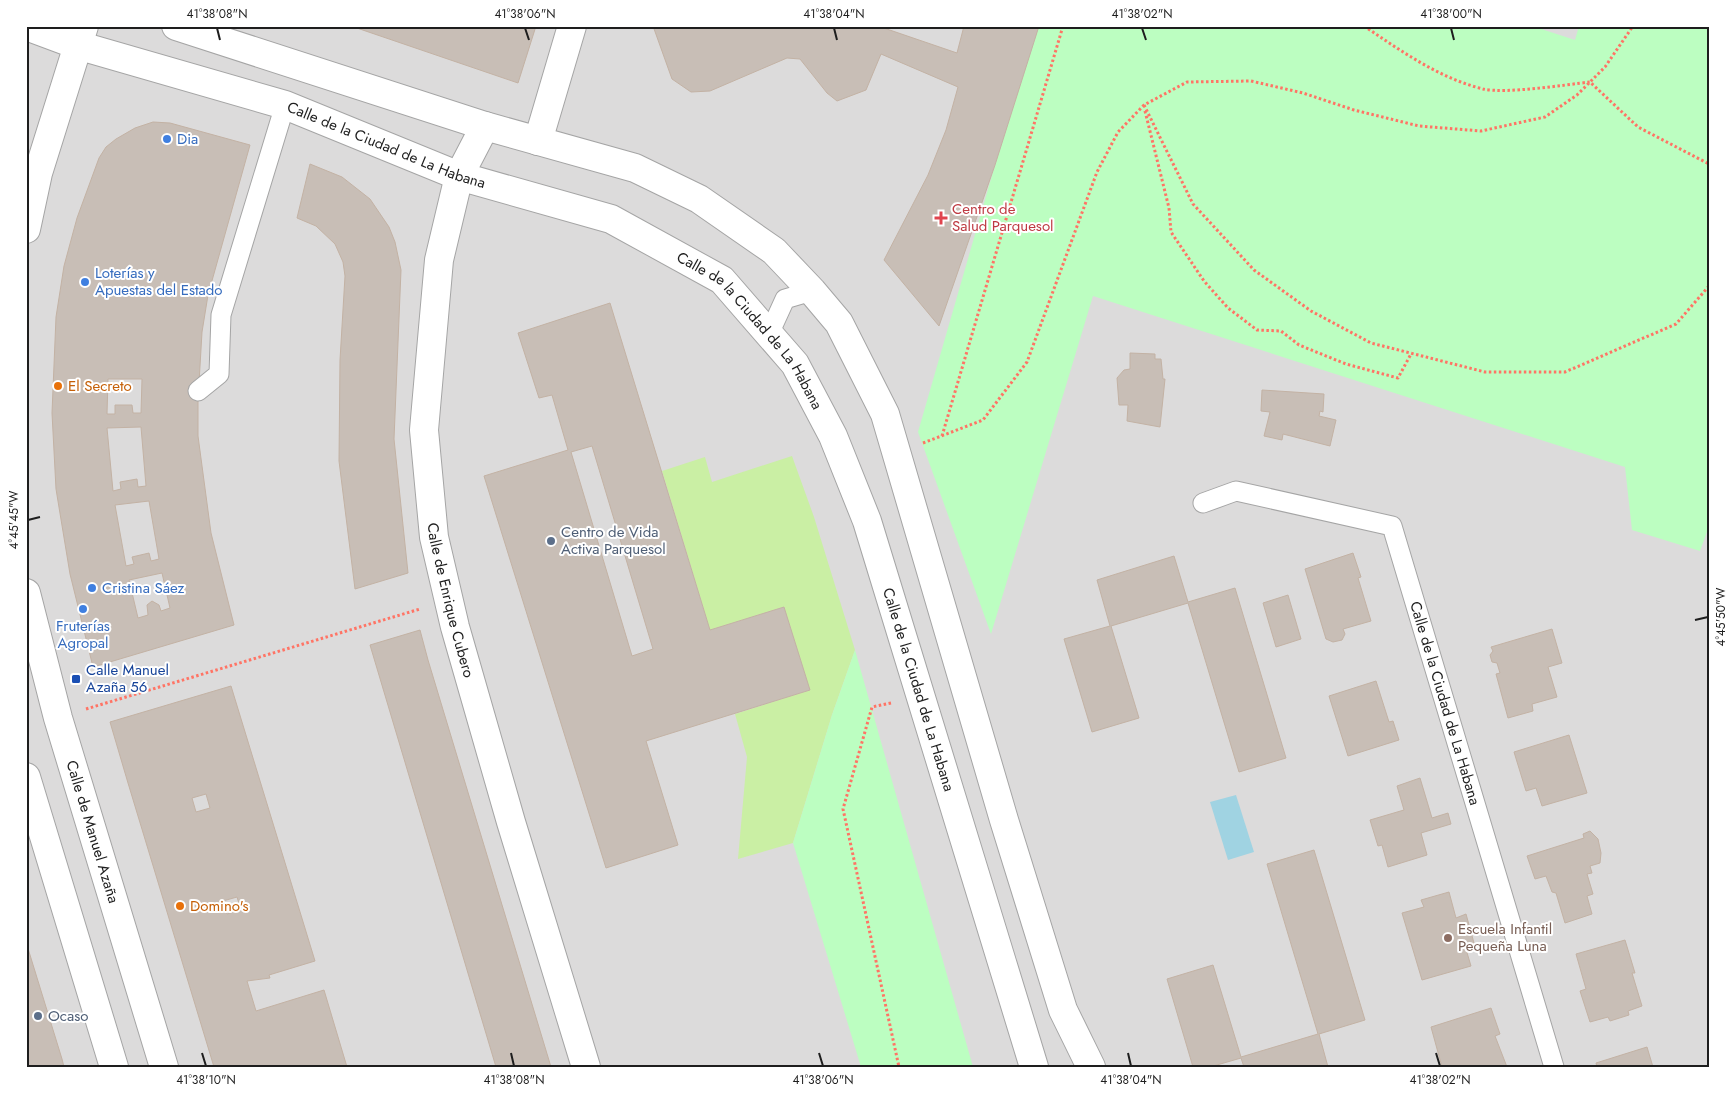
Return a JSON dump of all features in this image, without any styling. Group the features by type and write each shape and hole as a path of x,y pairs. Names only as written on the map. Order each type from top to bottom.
{"street":[{"path":"176,26 485,126 635,168 699,199 774,251 812,291 839,323 885,414 1004,820 1063,1010 1092,1067"},
{"path":"538,141 572,26"},
{"name":"Calle de la Ciudad de La Habana","path":"29,31 80,36 285,105 459,176 610,219 722,280 795,364 833,436 867,521 1034,1067"},
{"path":"26,229 38,173 80,36"},
{"name":"Calle de Enrique Cubero","path":"485,126 459,176 439,260 424,430 434,537 448,600 508,813 586,1067"},
{"name":"Calle de Manuel Azaña","path":"26,593 58,718 164,1067"},
{"path":"26,778 114,1067"}],"lane":[{"path":"198,391 219,374 221,315 285,105"},
{"path":"769,334 784,299 812,291"},
{"name":"Calle de la Ciudad de La Habana","path":"1203,502 1236,491 1392,526 1554,1067"}],"path":[{"path":"1063,26 942,436 983,420 1027,362 1097,172 1118,132 1144,105 1187,82 1251,81 1419,126 1481,132 1545,117 1577,95 1605,67 1633,26"},
{"path":"1364,26 1415,60 1484,89 1524,89 1590,82 1638,127 1709,164"},
{"path":"1144,105 1169,208 1171,232 1204,281 1228,308 1257,330 1281,331 1307,348 1346,364 1398,378 1411,354"},
{"path":"1144,105 1193,204 1254,270 1311,311 1371,343 1485,372 1565,372 1676,324 1709,286"},
{"path":"58,718 448,600"},
{"path":"872,707 843,809 899,1067"}],"shaded area":[{"path":"26,26 1709,26 1709,1067 26,1067"}],"green space":[{"path":"1039,26 1532,26 1575,40 1579,26 1709,26 1709,526 1700,551 1632,530 1625,467 1093,296 991,634 918,432 995,165"},
{"path":"792,456 814,517 855,650 832,715 793,843 738,859 747,757 735,714 810,690 784,607 710,630 662,471 705,457 712,482"},
{"path":"855,650 973,1067 861,1067 793,843 832,715"}],"water":[{"path":"1236,795 1254,852 1228,860 1210,802"}],"building":[{"path":"351,26 536,26 518,83"},
{"name":"Centro de Salud Parquesol","path":"653,26 878,26 957,53 964,26 1039,26 995,165 939,326 884,260 928,175 946,130 958,87 881,54 866,90 837,101 827,93 800,59 787,58 710,91 691,92 672,79"},
{"path":"153,122 170,123 250,145 208,295 202,332 198,400 198,436 211,533 234,625 93,667 70,574 56,489 52,413 56,317 64,266 77,218 99,158 106,147 135,128","holes":["108,379 142,379 141,413 133,413 132,405 115,405 115,414 107,414","141,427 146,486 138,487 137,479 120,482 121,489 113,491 107,428","149,501 159,559 151,561 149,553 132,557 134,564 126,566 115,505","162,573 170,608 161,611 159,605 152,601 147,605 148,615 138,618 129,580"]},
{"path":"310,164 342,177 370,199 389,227 395,242 401,270 394,439 408,573 355,589 339,461 340,360 345,276 343,262 335,244 316,226 297,218"},
{"name":"Centro de Vida Activa Parquesol","path":"610,303 710,630 784,607 810,690 646,741 678,845 606,868 484,476 568,450 552,395 539,398 518,333","holes":["592,446 653,649 632,656 571,452"]},
{"path":"1130,353 1155,354 1155,359 1161,359 1163,379 1165,379 1160,427 1127,421 1128,405 1119,405 1117,378 1124,370 1130,369"},
{"path":"1262,390 1324,394 1323,412 1320,411 1319,416 1336,420 1330,446 1283,434 1282,440 1264,436 1270,412 1261,411"},
{"path":"1353,553 1361,577 1358,578 1371,621 1343,629 1345,634 1342,640 1333,642 1326,639 1305,569"},
{"path":"1174,556 1188,602 1235,588 1286,758 1239,772 1188,603 1111,626 1139,718 1092,732 1064,639 1110,626 1097,580"},
{"path":"1288,595 1301,639 1276,647 1263,603"},
{"path":"1552,629 1562,663 1548,667 1557,697 1532,704 1533,711 1508,718 1496,674 1500,673 1497,663 1492,662 1490,655 1493,651 1491,647"},
{"path":"420,630 551,1067 496,1067 370,645"},
{"path":"1376,681 1389,722 1393,721 1399,740 1348,756 1329,696"},
{"path":"231,686 315,961 269,975 270,978 247,981 256,1011 324,990 347,1067 214,1067 110,722","holes":["206,794 210,808 196,812 192,798","237,897 241,910 227,914 223,901"]},
{"path":"1569,735 1587,793 1542,806 1536,788 1526,791 1514,752"},
{"path":"1420,778 1432,818 1448,813 1451,824 1421,833 1427,855 1388,867 1382,845 1378,846 1370,820 1404,810 1397,786"},
{"path":"1590,831 1598,839 1601,853 1600,863 1590,866 1592,873 1587,874 1593,894 1587,896 1592,914 1565,923 1556,893 1552,892 1546,876 1535,879 1527,856 1584,838 1583,834"},
{"path":"1314,850 1365,1020 1319,1034 1328,1067 1244,1067 1241,1058 1210,1067 1193,1067 1167,979 1213,965 1241,1057 1318,1034 1267,864"},
{"path":"1449,892 1456,918 1466,914 1474,943 1465,946 1471,966 1422,980 1402,913 1424,907 1421,900"},
{"path":"1625,940 1642,1006 1628,1011 1629,1015 1610,1021 1608,1017 1590,1022 1580,991 1586,989 1576,954"},
{"path":"26,942 62,1059 64,1067 26,1067"},
{"path":"1491,1008 1500,1034 1495,1036 1507,1067 1442,1067 1431,1027"},
{"path":"1647,1047 1653,1067 1597,1067 1596,1063"}],"place":[{"name":"Dia","path":"167,139"},
{"name":"Centro de Salud Parquesol","path":"941,218"},
{"name":"Loterías y Apuestas del Estado","path":"85,282"},
{"name":"El Secreto","path":"58,386"},
{"name":"Centro de Vida Activa Parquesol","path":"551,541"},
{"name":"Cristina Sáez","path":"92,588"},
{"name":"Fruterías Agropal","path":"83,609"},
{"name":"Calle Manuel Azaña 56","path":"76,679"},
{"name":"Domino's","path":"180,906"},
{"name":"Escuela Infantil Pequeña Luna","path":"1448,938"},
{"name":"Ocaso","path":"38,1016"}]}
